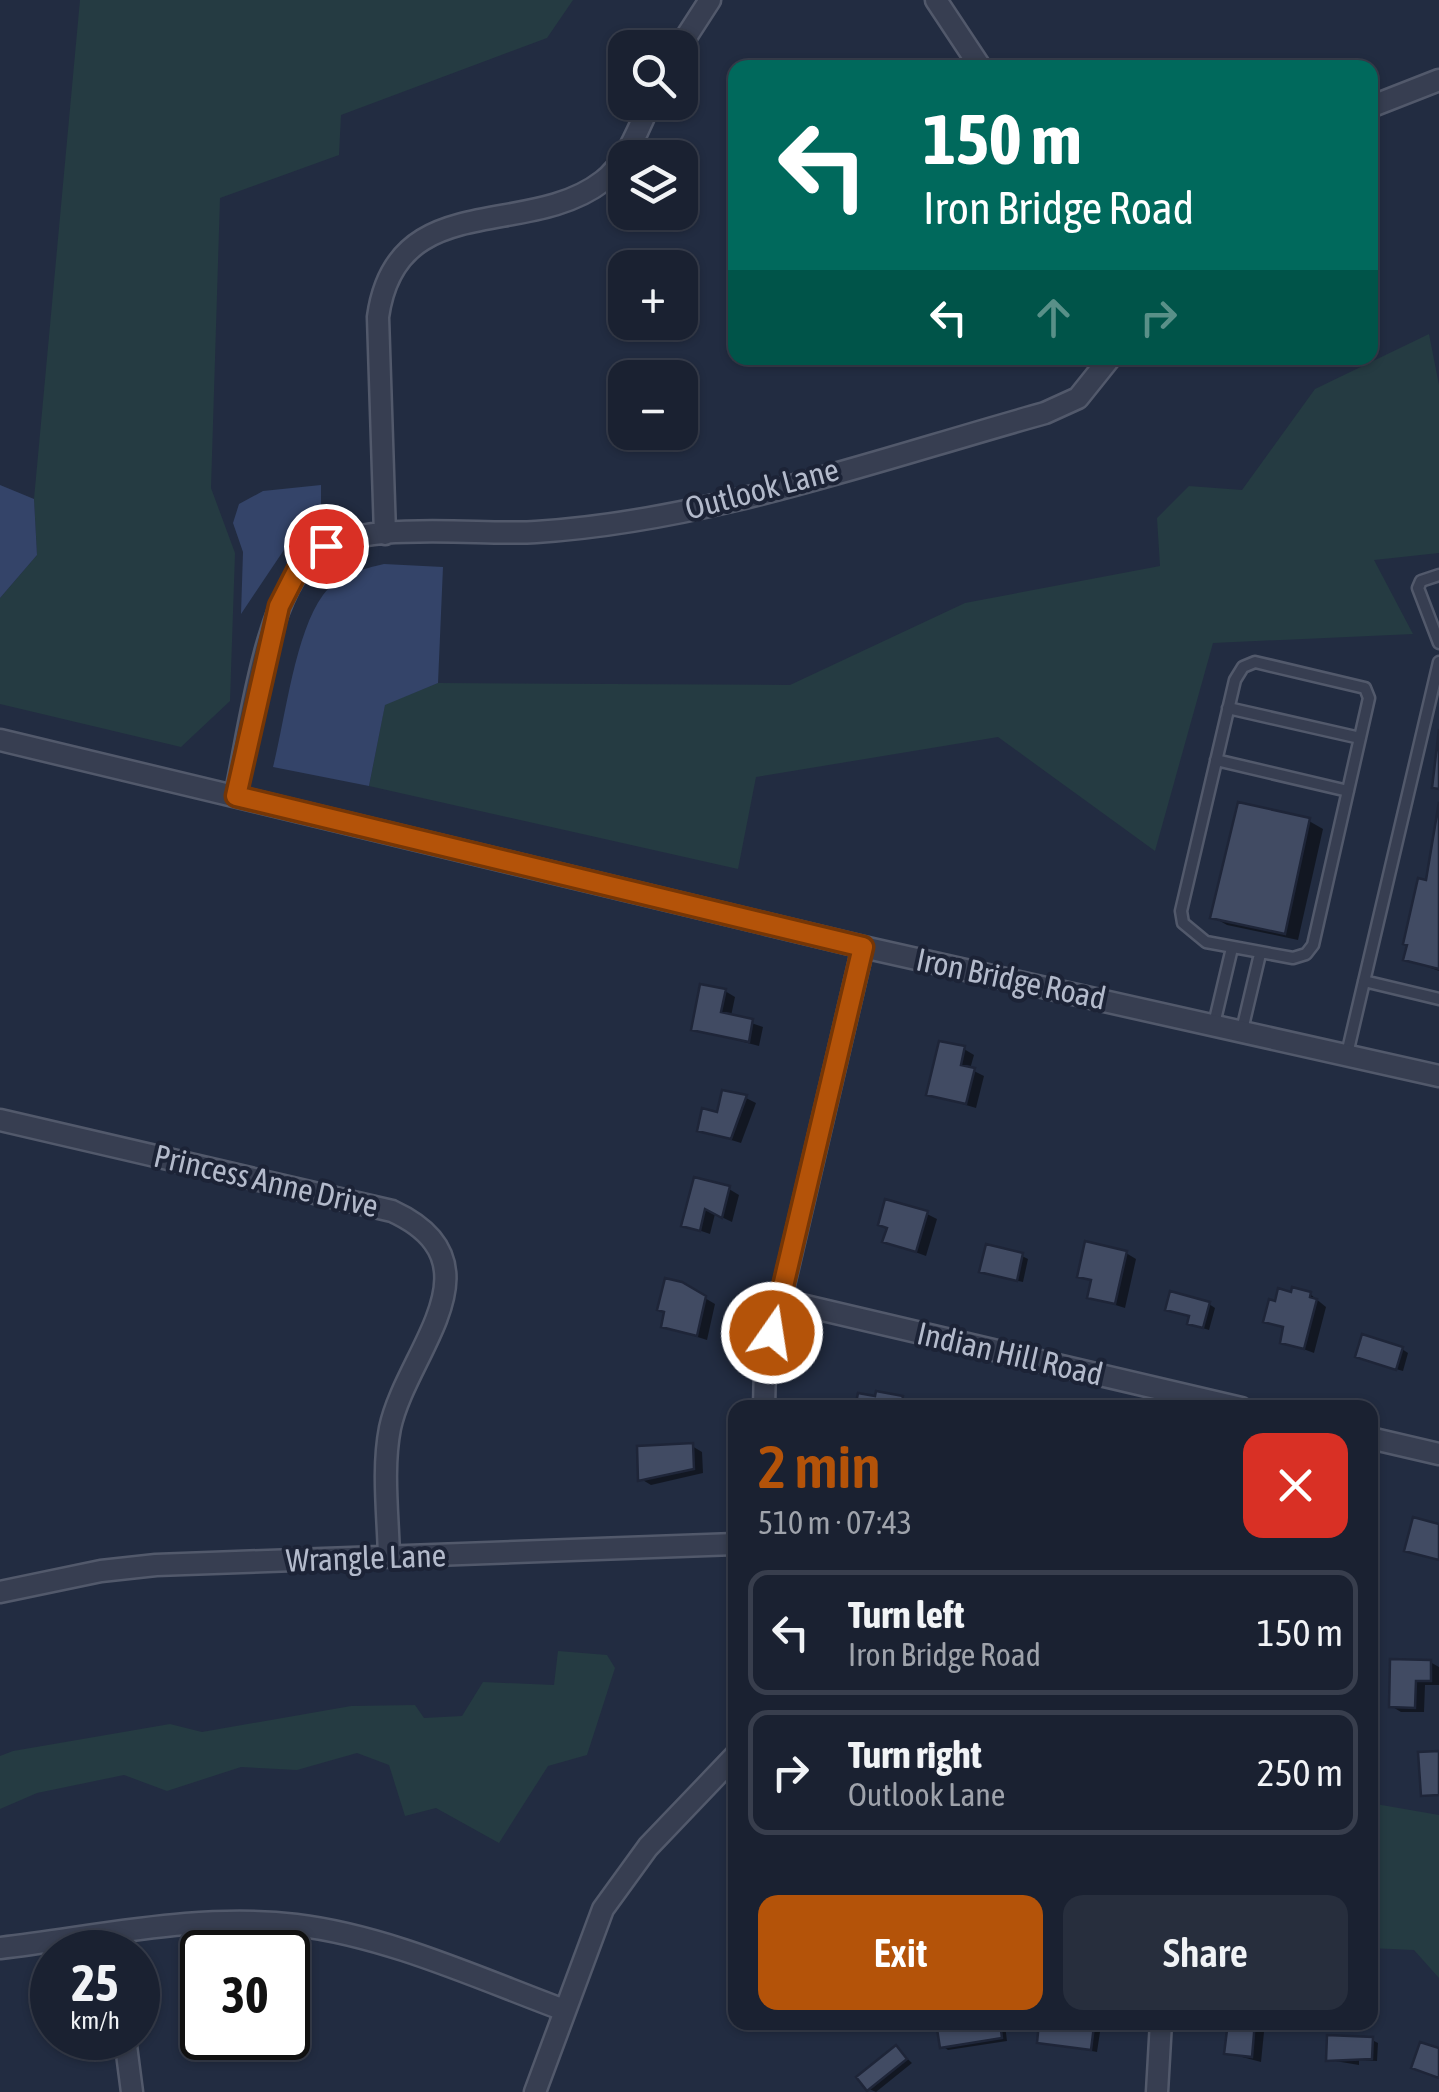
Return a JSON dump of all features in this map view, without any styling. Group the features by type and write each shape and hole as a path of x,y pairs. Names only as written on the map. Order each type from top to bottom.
{"street":[{"path":"691,30 710,0"},
{"path":"936,0 976,60"},
{"path":"1378,105 1439,80"},
{"path":"385,534 378,317 384,286 398,261 416,243 441,230 586,192 611,174 641,120"},
{"name":"Outlook Lane","path":"236,796 272,632 287,586 326,546 344,538 385,534 538,532 696,507 1045,414 1078,398 1104,365"},
{"name":"Iron Bridge Road","path":"0,740 863,947 1439,1076"},
{"path":"764,1400 765,1366 863,947"},
{"name":"Princess Anne Drive","path":"0,1120 392,1210 425,1232 440,1253 446,1287 440,1318 404,1387 390,1427 388,1558"},
{"name":"Indian Hill Road","path":"780,1300 1177,1400"},
{"path":"1378,1440 1439,1454"},
{"name":"Wrangle Lane","path":"0,1592 101,1571 156,1565 728,1544"},
{"path":"534,2092 595,1925 617,1885 728,1764"},
{"path":"160,1933 202,1924 294,1924 373,1941 564,2010"},
{"path":"0,1948 30,1947"},
{"path":"1157,2092 1160,2030"},
{"path":"128,2060 132,2092"}],"lane":[{"path":"1439,575 1421,581 1418,588 1439,643"},
{"path":"1255,662 1365,688 1369,698 1360,738 1314,945 1306,954 1293,958 1232,948 1191,934 1182,911 1234,680 1243,667 1255,662"},
{"path":"1347,1054 1439,662"},
{"path":"1228,708 1360,738"},
{"path":"1216,760 1348,791"},
{"path":"1214,1024 1232,948"},
{"path":"1242,1030 1260,954"},
{"path":"1364,981 1439,999"}],"shaded area":[{"path":"80,0 573,0 547,38 341,115 339,155 220,198 211,488 235,553 230,701 181,747 0,704 0,598 37,555 34,499"},
{"path":"1429,334 1439,385 1439,553 1374,560 1413,634 1213,643 1155,851 998,737 756,777 738,869 369,786 385,704 438,683 790,685 965,603 1160,566 1157,518 1189,486 1242,490 1315,389 1365,365 1378,365 1378,359"},
{"path":"558,1651 607,1655 615,1668 587,1755 548,1766 499,1843 436,1808 405,1816 389,1765 357,1753 297,1770 241,1767 167,1791 124,1775 37,1793 0,1809 0,1756 13,1751 170,1724 202,1732 351,1706 415,1705 424,1718 462,1716 483,1682 554,1685"},
{"path":"1378,1804 1439,1815 1439,1978 1414,1950 1378,1948"}],"water":[{"path":"0,485 34,499 37,555 0,598"},
{"path":"321,485 321,506 304,520 241,614 243,552 233,523 239,504 263,491"},
{"path":"384,564 443,567 438,683 385,705 369,786 273,767 298,654 313,611 336,582"}],"building":[{"path":"1439,729 1439,789 1432,788"},
{"path":"1238,802 1310,818 1285,934 1210,918"},
{"path":"1439,802 1439,969 1403,960 1407,945 1403,944 1418,878 1426,880"},
{"path":"700,984 726,989 721,1012 753,1019 749,1042 691,1030"},
{"path":"939,1041 965,1046 961,1065 975,1068 966,1104 926,1095"},
{"path":"722,1090 747,1095 731,1139 697,1131 702,1108 717,1112"},
{"path":"694,1177 730,1186 722,1218 705,1209 700,1231 681,1226"},
{"path":"885,1199 928,1211 916,1252 882,1242 887,1228 878,1225"},
{"path":"1085,1241 1127,1251 1115,1304 1087,1298 1091,1280 1077,1277"},
{"path":"986,1244 1023,1253 1017,1281 979,1272"},
{"path":"665,1278 682,1282 706,1296 697,1336 661,1327 664,1312 657,1310"},
{"path":"1292,1287 1311,1292 1310,1297 1317,1299 1304,1349 1280,1343 1283,1327 1263,1322 1269,1299 1275,1301 1278,1288 1291,1292"},
{"path":"1170,1291 1210,1302 1203,1328 1187,1324 1189,1316 1165,1310"},
{"path":"1362,1334 1403,1347 1396,1370 1355,1357"},
{"path":"876,1391 903,1396 902,1400 857,1400 858,1393 875,1396"},
{"path":"693,1443 694,1469 638,1481 637,1446"},
{"path":"1413,1517 1439,1524 1439,1560 1404,1551"},
{"path":"1390,1659 1431,1660 1431,1681 1416,1681 1415,1708 1389,1707"},
{"path":"1439,1751 1439,1795 1421,1796 1418,1752"},
{"path":"937,2030 1001,2030 1002,2038 940,2048"},
{"path":"1038,2030 1094,2030 1091,2050 1037,2043"},
{"path":"1227,2030 1254,2030 1252,2057 1224,2054"},
{"path":"1327,2035 1373,2037 1372,2059 1326,2061"},
{"path":"1420,2042 1439,2048 1439,2078 1411,2068"},
{"path":"896,2045 907,2059 867,2091 856,2077"}],"route":[{"path":"326,546 298,569 279,606 236,796 863,947 772,1333"}]}
